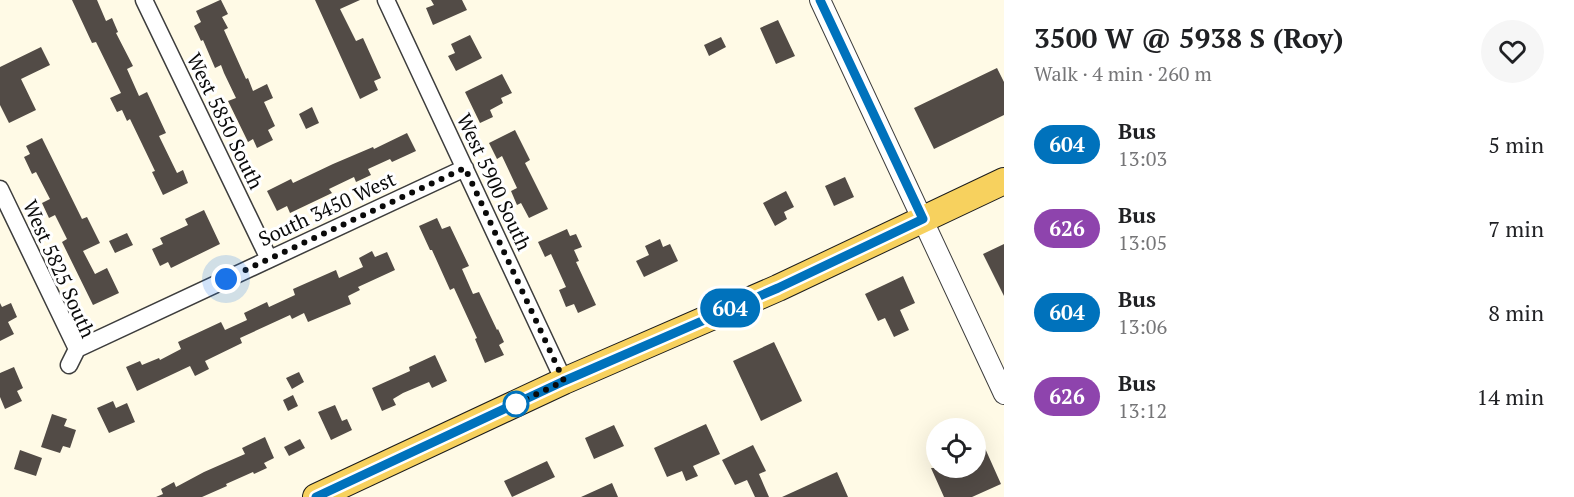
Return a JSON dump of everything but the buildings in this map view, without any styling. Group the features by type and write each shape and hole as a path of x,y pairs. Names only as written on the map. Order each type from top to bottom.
{"main road":[{"path":"316,497 564,381 778,288 1004,181"}],"street":[{"name":"West 5850 South","path":"144,0 269,259"},
{"name":"West 5900 South","path":"386,0 564,381"},
{"path":"820,0 1004,393"},
{"name":"South 3450 West","path":"77,349 465,168"},
{"name":"West 5825 South","path":"0,189 77,349 69,365"}],"bus line":[{"name":"604","path":"316,497 564,381 778,288 923,219 820,0"}],"route":[{"path":"226,279 465,168 564,381 516,404"}]}
